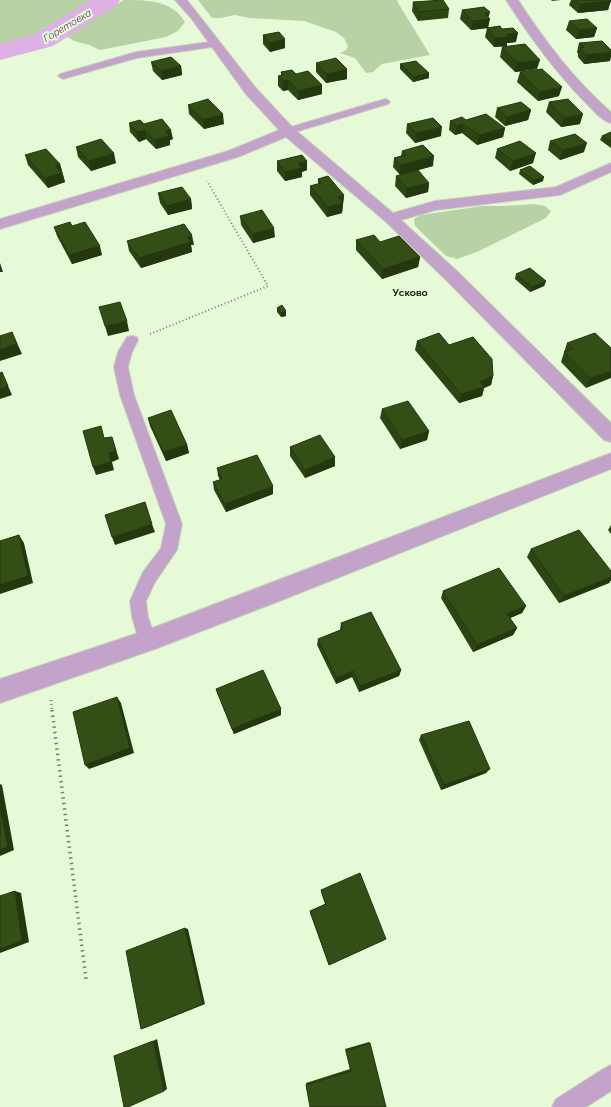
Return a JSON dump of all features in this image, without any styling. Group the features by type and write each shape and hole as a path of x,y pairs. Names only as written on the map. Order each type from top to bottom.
{"street":[{"path":"181,0 250,90 288,130 390,218 452,276 611,435"},
{"path":"512,0 569,78 591,102 611,119"},
{"path":"0,224 233,154 288,130"},
{"path":"390,218 435,206 554,192 570,187 611,167"},
{"path":"0,691 147,641 269,595 611,461"}],"lane":[{"path":"63,76 136,55 216,44"},
{"path":"288,130 385,102"},
{"path":"132,340 125,352 121,367 127,395 174,524 168,550 149,577 138,600 140,617 147,641"},
{"path":"564,1107 611,1077"}],"path":[{"path":"132,340 163,329 268,286 197,165"},
{"path":"48,674 86,979"}],"green space":[{"path":"0,0 102,0 49,31 0,49"},
{"path":"124,0 150,1 166,5 180,15 185,22 178,31 166,37 100,50 74,41 64,35 72,28"},
{"path":"198,0 398,0 397,1 430,55 382,64 373,72 366,73 355,58 340,53 346,50 348,46 344,38 336,32 304,21 249,18 235,15 212,18"},
{"path":"534,204 545,206 551,211 546,218 477,252 457,259 446,256 415,226 414,219 421,215 482,206"}],"building":[{"path":"443,0 449,9 419,12 413,2"},
{"path":"575,0 610,0 611,1 580,4"},
{"path":"484,7 490,12 484,13 490,19 473,21 462,10"},
{"path":"587,19 597,28 579,30 569,21"},
{"path":"500,26 502,29 513,28 518,33 507,34 509,37 495,38 487,28"},
{"path":"279,32 285,39 269,43 263,35"},
{"path":"602,41 611,50 611,52 586,55 580,48 584,47 579,43"},
{"path":"525,44 540,60 517,63 502,47"},
{"path":"171,57 181,66 161,71 151,62"},
{"path":"336,58 347,69 327,74 316,63"},
{"path":"416,61 429,73 414,77 400,64"},
{"path":"542,69 562,87 540,92 520,72"},
{"path":"292,70 296,74 308,71 322,85 298,91 288,80 283,81 278,76 283,75 281,72"},
{"path":"208,99 223,114 203,120 188,105"},
{"path":"568,99 583,114 564,118 549,102"},
{"path":"521,102 531,110 507,117 497,108"},
{"path":"486,114 505,128 479,135 463,124 457,126 450,121 462,117 466,120"},
{"path":"433,118 442,127 416,133 407,124"},
{"path":"162,119 171,130 165,131 169,136 154,140 145,130 137,132 129,123 140,120 144,124"},
{"path":"611,132 611,142 602,136"},
{"path":"575,134 587,143 563,150 550,141"},
{"path":"101,139 114,153 89,161 76,147"},
{"path":"520,141 536,153 513,161 497,149"},
{"path":"423,145 434,156 401,165 394,158 406,155 402,151"},
{"path":"46,149 60,164 55,166 62,173 45,178 25,155"},
{"path":"302,155 307,161 298,163 302,168 285,172 277,161"},
{"path":"530,166 544,177 534,180 520,170"},
{"path":"418,170 429,183 407,188 396,176"},
{"path":"328,176 344,195 338,197 343,203 328,207 310,186 321,183 318,179"},
{"path":"182,187 191,199 167,206 158,193"},
{"path":"262,210 274,228 253,234 240,216"},
{"path":"70,222 72,226 85,222 100,246 69,255 54,227"},
{"path":"184,224 192,235 187,237 191,242 139,258 127,241"},
{"path":"374,235 380,242 399,236 420,257 383,269 356,240"},
{"path":"530,268 546,281 532,287 516,274"},
{"path":"120,302 127,321 105,326 99,307"},
{"path":"282,305 286,311 281,313 277,308"},
{"path":"12,332 17,344 0,350 0,336"},
{"path":"439,333 449,345 473,337 492,359 493,376 480,382 484,387 461,394 417,341"},
{"path":"595,333 611,348 611,371 590,378 564,352 573,349 567,343"},
{"path":"2,372 8,386 0,389 0,373"},
{"path":"408,401 429,431 402,440 382,409"},
{"path":"171,410 187,445 163,452 148,418"},
{"path":"101,426 104,438 112,437 116,451 109,453 111,462 93,467 83,431"},
{"path":"320,435 335,457 305,470 290,447"},
{"path":"257,455 273,486 225,504 213,482 222,479 217,468"},
{"path":"145,502 152,524 112,537 105,515"},
{"path":"579,530 611,571 611,577 564,596 531,549"},
{"path":"19,535 28,576 0,585 0,541"},
{"path":"499,568 526,606 507,614 517,628 477,645 443,591"},
{"path":"371,612 401,670 360,686 353,671 336,678 318,639 343,629 341,623"},
{"path":"263,670 281,709 232,729 216,689"},
{"path":"117,697 130,748 85,765 73,712"},
{"path":"469,721 490,769 444,785 421,735"},
{"path":"0,806 8,847 0,850"},
{"path":"360,873 386,939 329,965 310,911 326,904 321,890"},
{"path":"15,891 22,941 0,949 0,896"},
{"path":"185,928 203,1004 141,1029 126,951"},
{"path":"153,1041 164,1091 128,1107 124,1107 114,1056"},
{"path":"370,1043 386,1107 310,1107 306,1085 351,1071 346,1051"}],"waterway":[{"name":"Горетовка","path":"0,52 44,40 108,0"}],"district":[{"name":"Усково","path":"410,292"}]}
